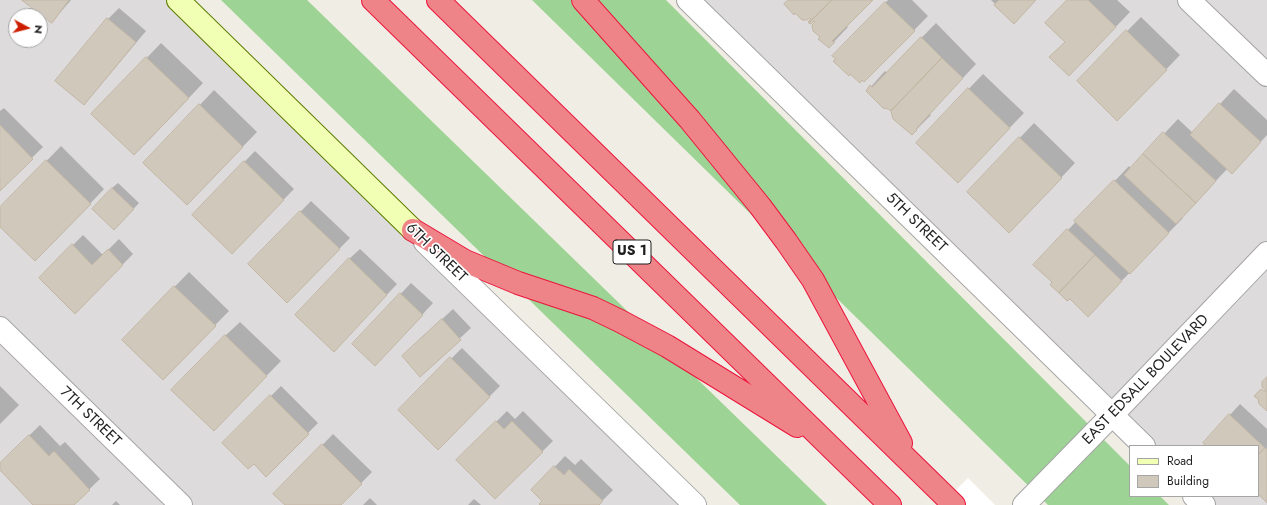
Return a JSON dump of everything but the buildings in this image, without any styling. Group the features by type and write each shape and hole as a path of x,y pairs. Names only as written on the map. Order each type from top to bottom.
{"highway":[{"name":"US 1","path":"373,0 890,505"},
{"path":"438,0 951,502"},
{"path":"583,0 690,120 760,206 786,241 813,280 914,465"},
{"path":"413,230 465,261 518,283 593,308 632,327 667,346 831,447"}],"main road":[{"name":"6TH STREET","path":"178,0 413,230"}],"street":[{"name":"5TH STREET","path":"688,0 1143,445"},
{"path":"1189,0 1267,76"},
{"name":"6TH STREET","path":"413,230 695,505"},
{"name":"EAST EDSALL BOULEVARD","path":"1024,505 1267,253"},
{"name":"7TH STREET","path":"0,328 181,505"},
{"path":"1195,497 1204,505"}],"shaded area":[{"path":"0,0 178,0 695,505 0,505"},
{"path":"688,0 1267,0 1267,505 1204,505 1195,497 1259,497 1259,445 1143,445"}],"green space":[{"path":"221,0 307,0 827,505 740,505"},
{"path":"532,0 666,0 1129,465 1129,497 1161,497 1169,505 1048,505"}],"pier":[{"path":"968,478 995,505 941,505"}]}
